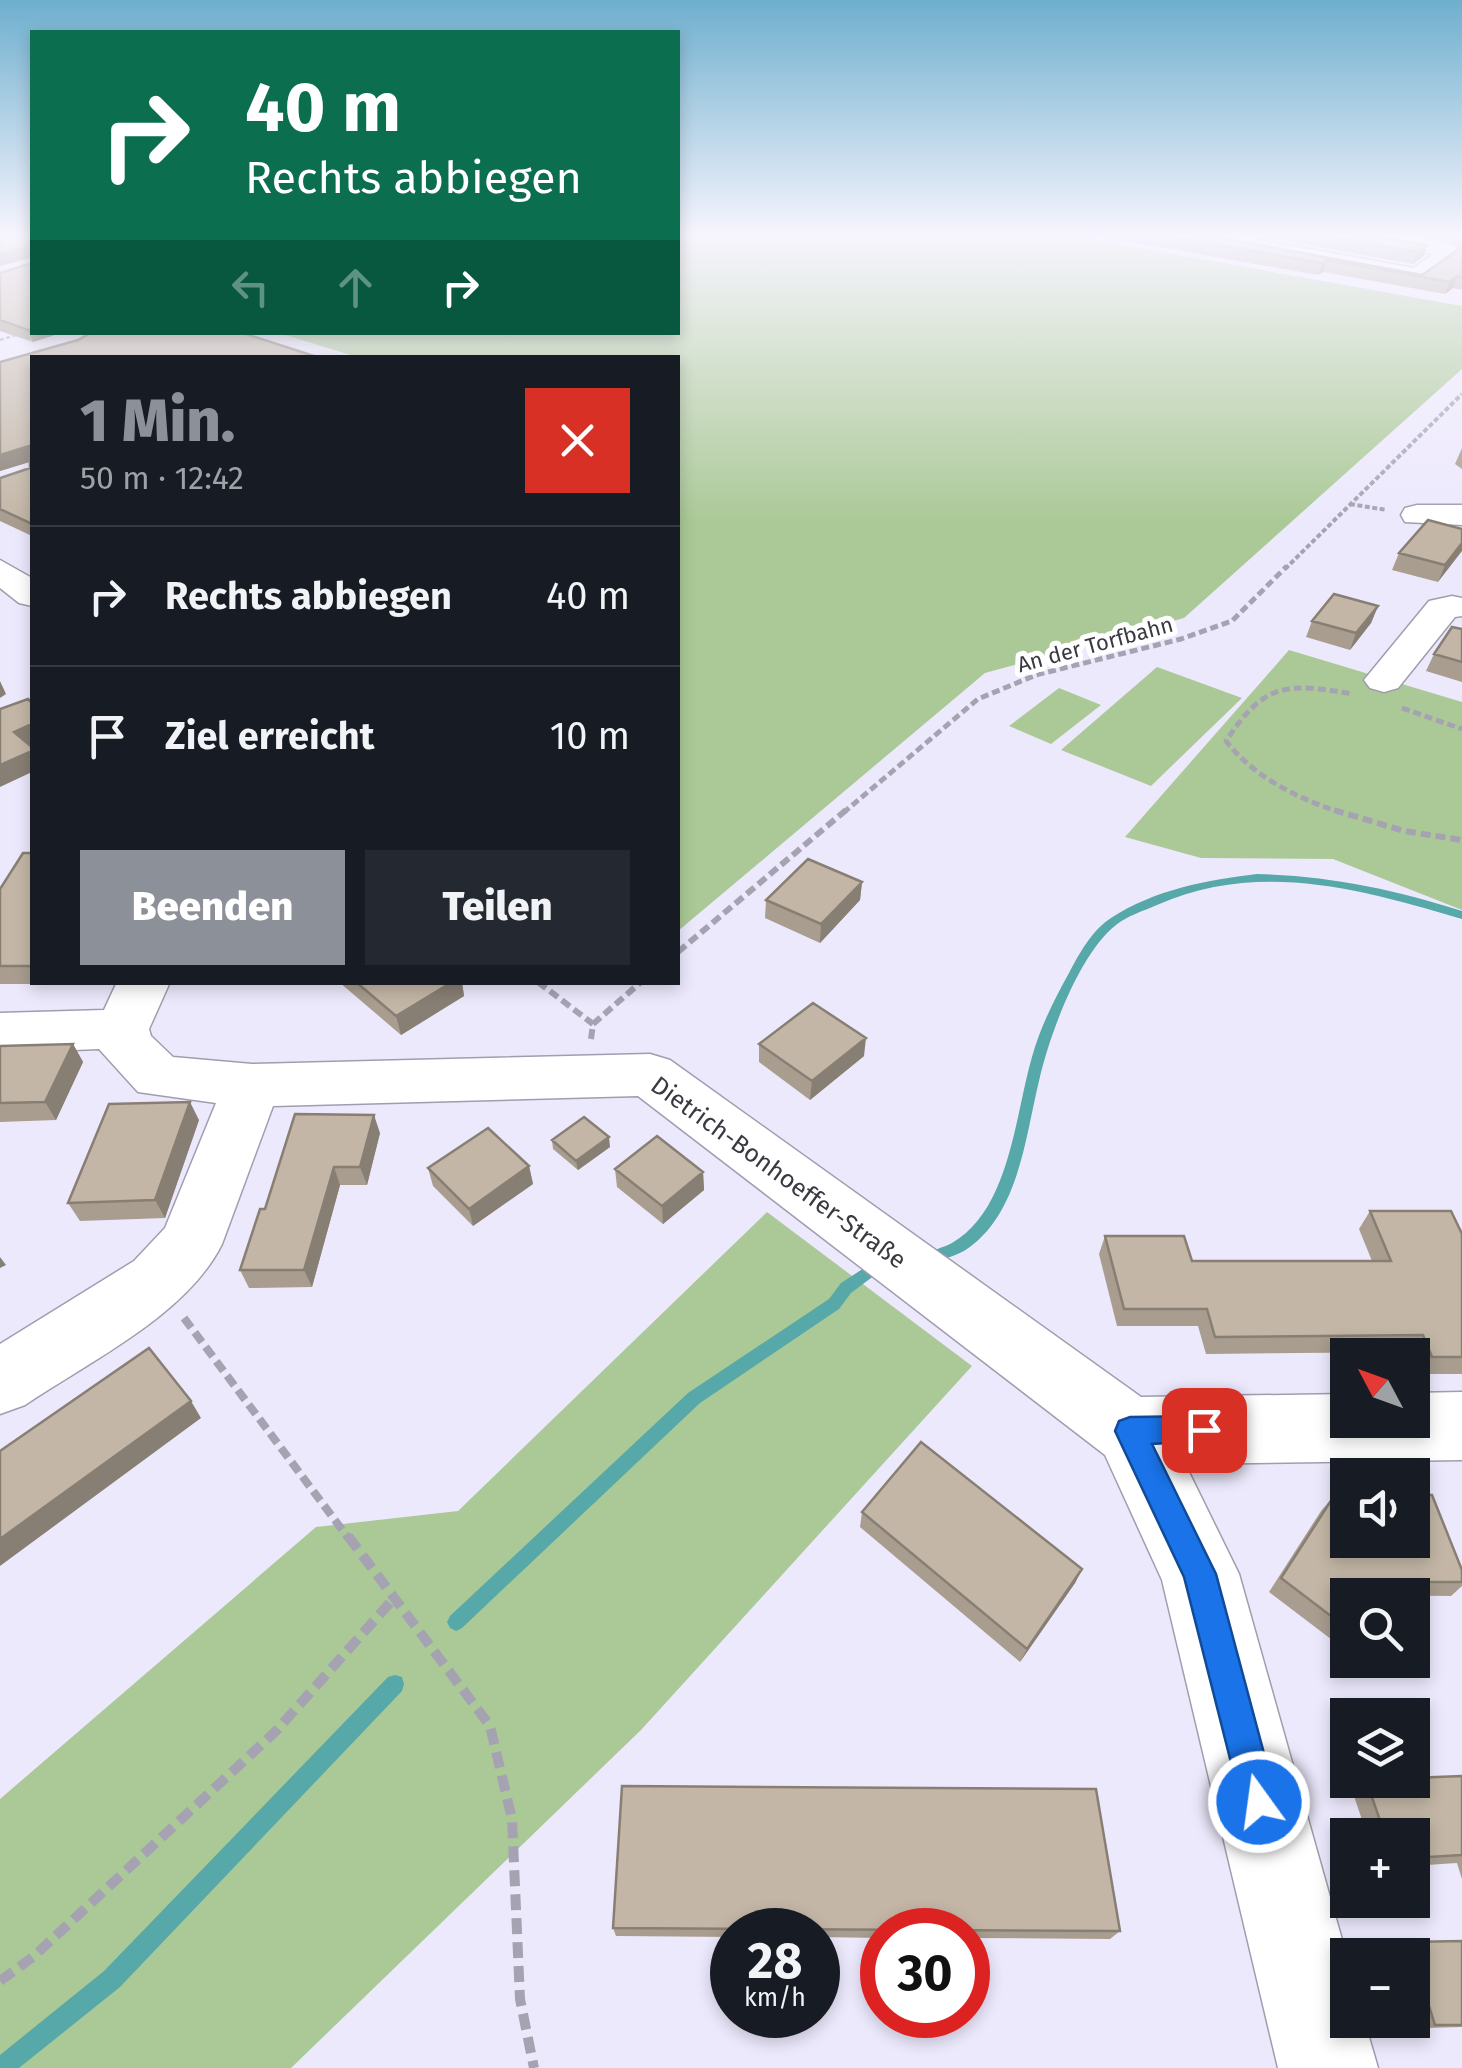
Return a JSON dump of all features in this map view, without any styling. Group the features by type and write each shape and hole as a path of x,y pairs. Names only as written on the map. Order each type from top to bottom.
{"street":[{"path":"1418,515 1462,515"},
{"path":"1457,610 1446,602 1448,591 1462,570"},
{"path":"0,571 30,593"},
{"path":"1380,693 1442,609 1457,610"},
{"path":"0,1033 133,1006"},
{"name":"Dietrich-Bonhoeffer-Straße","path":"133,1006 124,1044 158,1077 252,1086 650,1075 1130,1431"},
{"path":"0,1382 156,1281 190,1244 252,1086"},
{"path":"1328,2068 1200,1574 1130,1431 1462,1426"}],"path":[{"path":"0,340 30,331"},
{"name":"An der Torfbahn","path":"680,950 978,699 1036,675 1181,639 1232,621 1462,394"},
{"path":"1462,729 1380,693 1303,684 1273,687 1236,724 1226,740 1234,757 1250,770 1338,811 1434,838 1462,840"},
{"path":"542,985 592,1024 638,985"},
{"path":"156,1281 490,1726 512,1819 520,1999 534,2068"},
{"path":"0,1980 33,1956 276,1731 395,1597"}],"green space":[{"path":"1462,331 1462,369 1184,618 985,673 680,929 680,355 350,355 286,335"},
{"path":"1289,650 1462,702 1462,910 1333,859 1201,858 1125,837"},
{"path":"1157,667 1242,698 1151,786 1061,750"},
{"path":"1059,688 1101,705 1051,744 1009,726"},
{"path":"767,1212 972,1366 641,1730 291,2068 0,2068 0,1799 316,1527 458,1511"}],"building":[{"path":"87,335 249,335 311,355 30,355 30,468 29,446 0,455 0,362"},
{"path":"30,468 30,523 0,509 0,478"},
{"path":"1428,520 1462,529 1462,543 1445,565 1399,553"},
{"path":"1334,594 1378,606 1356,633 1312,621"},
{"path":"1452,627 1462,629 1462,662 1434,654"},
{"path":"30,701 30,725 14,732 30,745 30,752 0,765 0,709"},
{"path":"23,853 30,853 30,966 0,966 0,889"},
{"path":"808,859 862,882 821,924 766,900"},
{"path":"360,985 447,985 396,1016"},
{"path":"813,1003 866,1038 812,1081 759,1044"},
{"path":"73,1044 45,1102 0,1103 0,1046"},
{"path":"190,1102 155,1200 68,1203 109,1104"},
{"path":"295,1114 374,1115 360,1167 334,1167 304,1270 240,1270 260,1209 265,1209"},
{"path":"584,1117 609,1137 576,1161 552,1140"},
{"path":"488,1128 529,1166 469,1209 428,1168"},
{"path":"657,1136 703,1172 662,1206 615,1169"},
{"path":"1370,1211 1451,1211 1462,1234 1462,1357 1432,1357 1430,1338 1423,1335 1215,1337 1207,1309 1124,1309 1105,1236 1184,1236 1192,1261 1391,1261"},
{"path":"149,1348 191,1401 0,1539 0,1451"},
{"path":"921,1442 1082,1569 1027,1649 862,1512"},
{"path":"1430,1495 1462,1570 1462,1582 1430,1582 1430,1578 1330,1578 1330,1615 1281,1578 1330,1502 1330,1558 1430,1558"},
{"path":"1462,1776 1462,1855 1430,1857 1430,1818 1379,1818 1372,1798 1430,1798 1430,1777"},
{"path":"622,1786 1096,1789 1120,1931 990,1930 990,1908 860,1908 860,1929 840,1929 840,1908 710,1908 710,1929 613,1928"},
{"path":"1462,1941 1462,2025 1435,2025 1430,2009 1430,1942"}],"waterway":[{"path":"928,1258 957,1248 979,1230 996,1205 1008,1177 1038,1057 1050,1025 1078,967 1113,922 1175,892 1215,882 1257,878 1340,883 1462,915"},
{"path":"456,1622 694,1398 834,1304 846,1288 878,1265"},
{"path":"1,2068 112,1979 395,1684"}],"route":[{"path":"1204,1430 1130,1431 1200,1574 1259,1802"}]}
